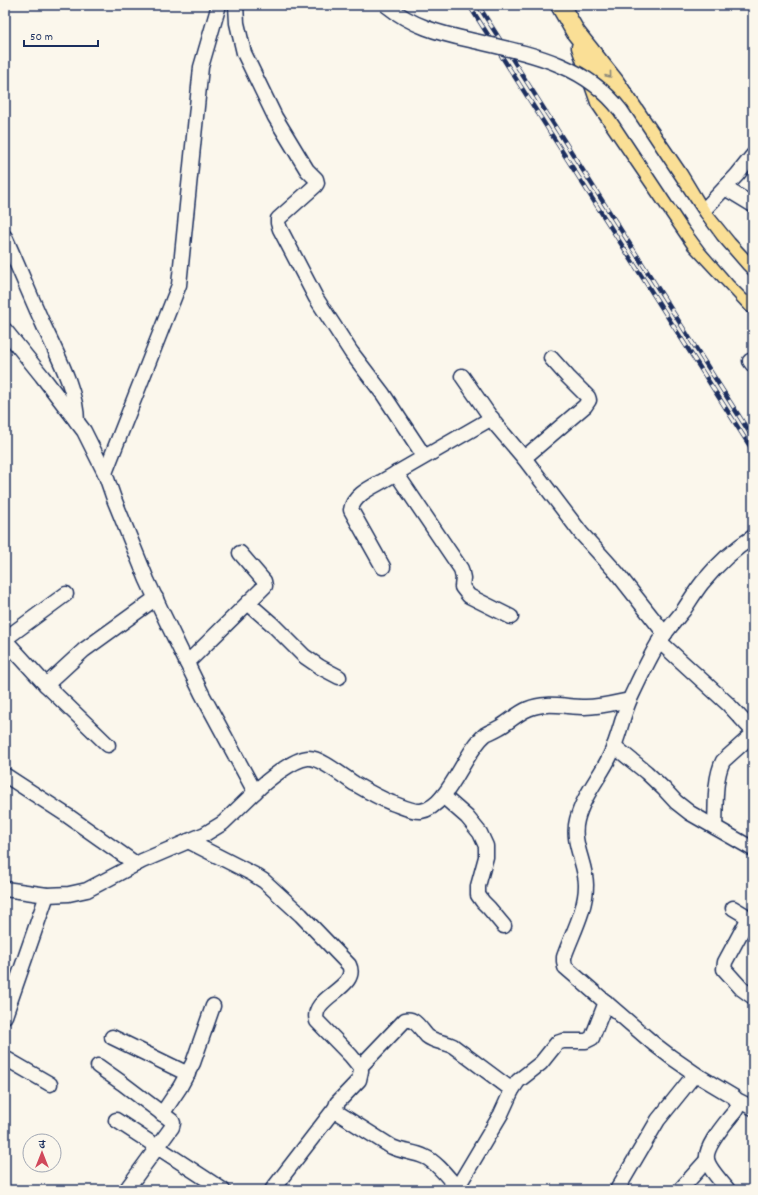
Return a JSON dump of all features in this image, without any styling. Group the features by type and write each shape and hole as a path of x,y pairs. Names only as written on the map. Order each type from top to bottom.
{"main road":[{"path":"560,5 576,33 614,81 678,175 701,213 727,246 753,273"},
{"path":"576,33 600,102 696,243 753,304"}],"street":[{"path":"105,473 179,285 202,67 219,5"},
{"path":"236,5 237,24 244,53 275,118 307,170 317,181 315,186 278,218 280,229 316,298 351,352 383,394 424,456"},
{"path":"386,5 406,19 438,33 534,56 566,67 599,87 621,111 711,244 753,290"},
{"path":"701,213 737,175 753,155"},
{"path":"724,188 753,205"},
{"path":"5,237 74,398 77,412 76,422"},
{"path":"5,330 84,431 105,473 114,500 156,598 202,694 255,792"},
{"path":"524,458 585,406 589,400 588,397 551,358"},
{"path":"462,376 492,418 581,533 617,573 662,638 728,704 753,733 723,761 720,766 715,827"},
{"path":"383,568 351,510 351,505 365,492 424,456 492,418"},
{"path":"396,473 460,570 463,578 461,584 463,590 469,596 511,617"},
{"path":"753,537 727,557 701,584 662,638 629,700 610,756 581,808 577,821 575,833 576,844 586,879 586,894 581,912 564,957 565,967 662,1051 695,1074 753,1108"},
{"path":"187,663 265,586 265,583 240,552"},
{"path":"66,594 7,646 46,686 108,745"},
{"path":"46,686 84,650 156,598"},
{"path":"248,604 272,624 304,656 320,667 339,677"},
{"path":"5,889 48,895 69,894 86,890 136,864 205,834 223,824 266,782 288,766 303,759 314,759 328,766 354,784 379,798 411,810 421,811 432,807 443,796 476,743 487,734 499,728 527,709 546,705 585,707 608,705 629,700"},
{"path":"614,746 646,772 680,806 753,850"},
{"path":"5,775 68,816 136,864"},
{"path":"443,796 467,817 480,833 486,846 486,857 478,886 478,895 504,926"},
{"path":"188,841 264,881 301,915 349,965 351,973 350,977 318,1008 315,1017 360,1068 361,1071 359,1080 337,1103 336,1107 278,1188"},
{"path":"5,1016 48,895"},
{"path":"733,908 747,918 725,962 724,969 742,989 753,997"},
{"path":"336,1107 340,1116 351,1121 399,1151 429,1158 458,1189 518,1081 541,1063 557,1043 586,1041 592,1038 606,1002"},
{"path":"162,1114 188,1074 213,1006"},
{"path":"360,1068 405,1020 410,1019 414,1021 428,1037 438,1042 447,1043 454,1046 512,1090"},
{"path":"112,1037 188,1074"},
{"path":"5,1058 50,1084"},
{"path":"98,1066 172,1121 172,1126 126,1190"},
{"path":"616,1190 658,1120 695,1074"},
{"path":"728,1190 708,1163 708,1150 721,1129 737,1109 737,1100"},
{"path":"116,1120 158,1146 223,1190"},
{"path":"680,1190 707,1160"}],"railway":[{"path":"469,5 753,451"},
{"path":"478,5 753,438"}]}
